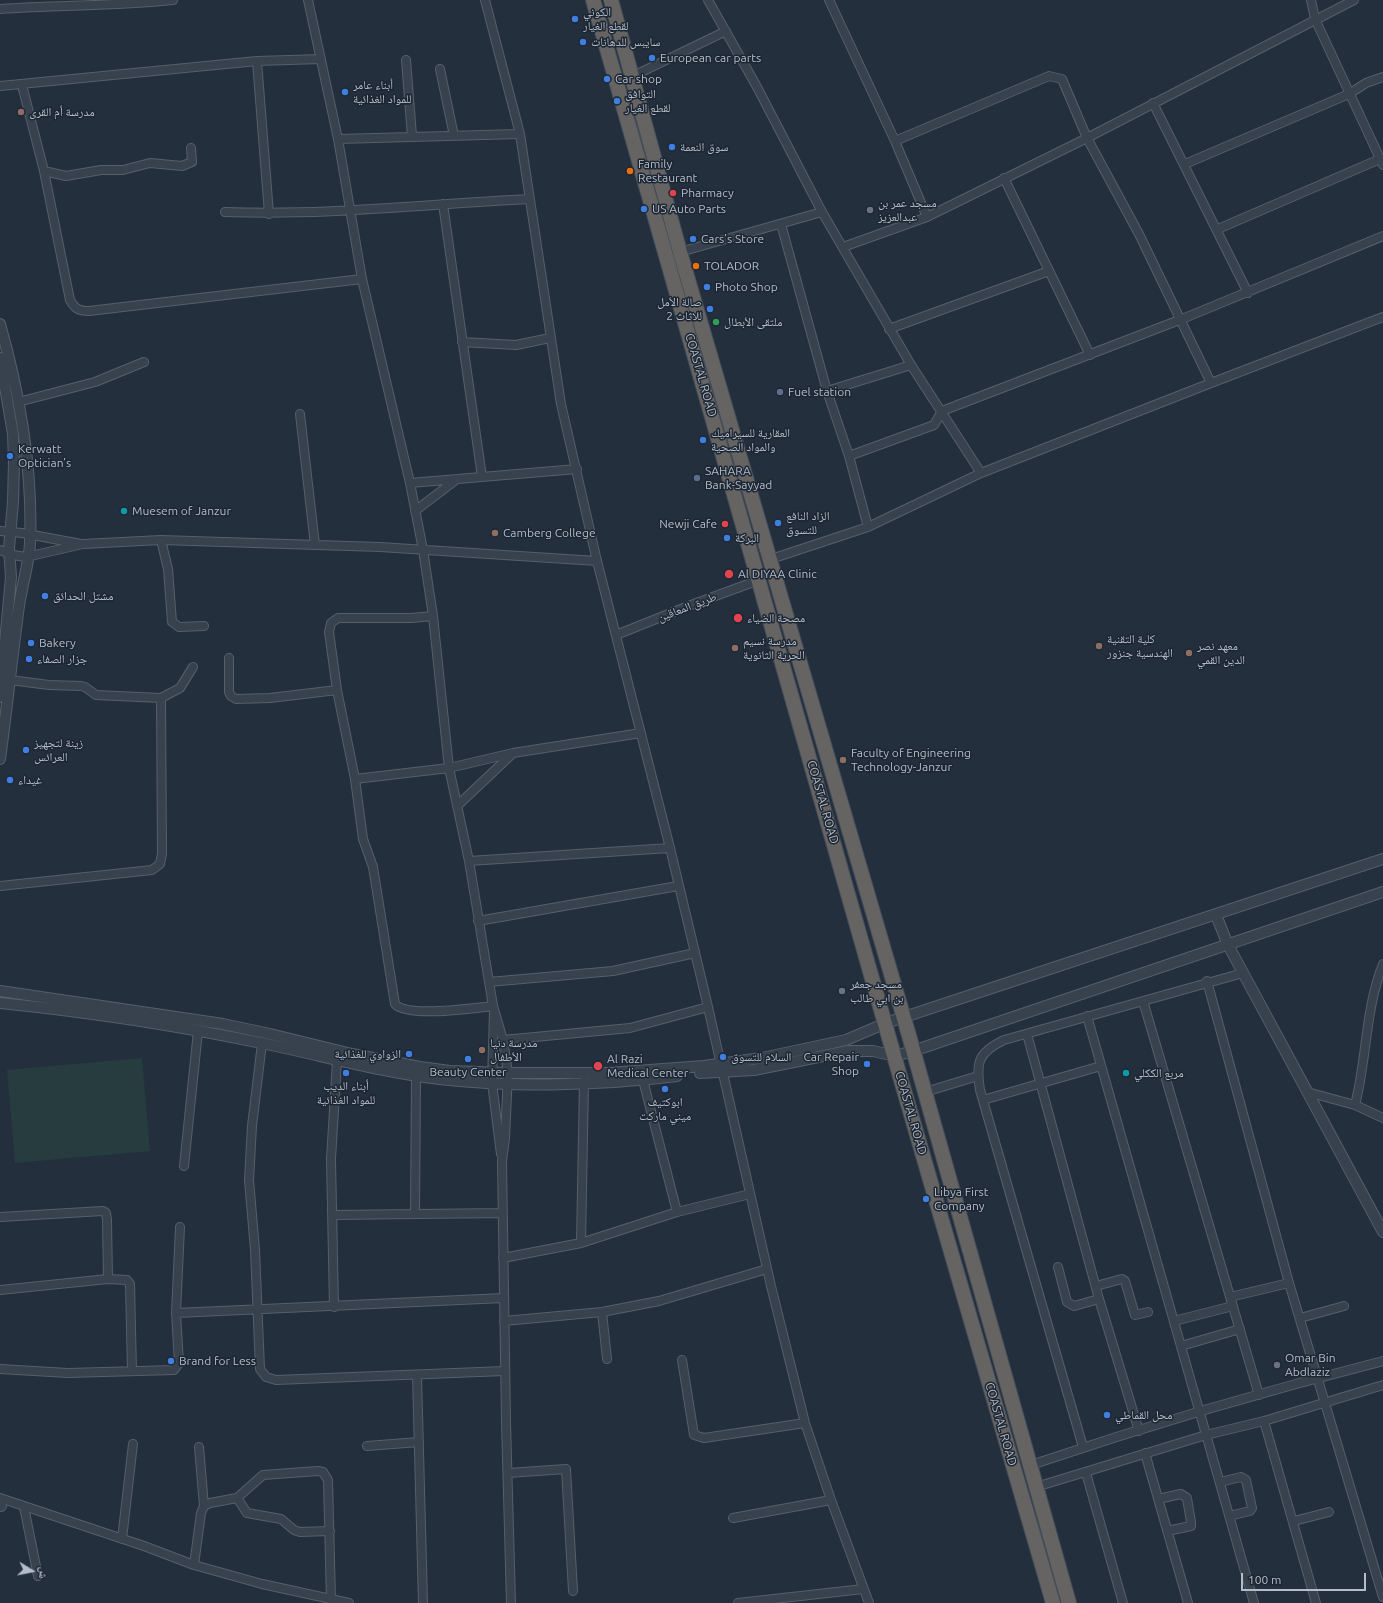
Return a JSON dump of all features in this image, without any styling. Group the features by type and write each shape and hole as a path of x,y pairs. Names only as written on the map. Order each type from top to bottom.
{"highway":[{"name":"COASTAL ROAD","path":"593,0 1053,1603"},
{"name":"COASTAL ROAD","path":"611,0 680,252 904,1018 1069,1603"}],"street":[{"path":"0,9 57,3 141,4 173,0"},
{"path":"308,0 338,139 352,212 362,279 410,483 423,550 433,616 449,768 469,861 489,982 503,1040 508,1078 505,1138 502,1161 505,1371 511,1603"},
{"path":"486,0 520,134 561,404 597,561 670,848 722,1067 767,1269 805,1423 831,1500 869,1603"},
{"path":"708,0 757,87 822,212 889,329 981,473"},
{"path":"829,0 895,141 927,217"},
{"path":"1218,229 1381,162 1315,19 1311,0"},
{"path":"843,247 927,217 1087,138 1354,0"},
{"path":"631,77 726,31"},
{"path":"0,86 257,61 321,59"},
{"path":"406,60 412,136"},
{"path":"257,61 269,214"},
{"path":"440,69 454,136"},
{"path":"895,141 1049,76 1062,79 1087,138 1139,234 1182,320 1211,383"},
{"path":"1185,164 1349,94 1366,83 1383,77"},
{"path":"22,85 44,171 70,300 73,307 79,310 89,311 362,279"},
{"path":"1153,103 1218,229 1248,293"},
{"path":"338,139 520,134"},
{"path":"44,171 66,176 101,170 123,170 150,163 182,166 192,162 191,148"},
{"path":"1004,178 1090,355"},
{"path":"225,212 269,214 352,212 442,204 529,199"},
{"path":"442,204 482,477"},
{"path":"680,252 822,212"},
{"path":"781,224 827,391 849,456 868,527"},
{"path":"849,456 934,425 942,412 1182,320 1383,236"},
{"path":"889,329 1049,271"},
{"path":"771,559 868,527 981,473 1383,317"},
{"path":"0,324 11,364 18,402 27,469 30,535 0,759"},
{"path":"462,342 516,345 550,338"},
{"path":"0,358 13,434 14,462 5,531 4,552 11,577 3,650 0,697"},
{"path":"18,402 95,382 144,362"},
{"path":"827,391 911,365"},
{"path":"300,414 315,545"},
{"path":"410,483 577,469"},
{"path":"415,511 457,479"},
{"path":"5,531 83,544"},
{"path":"4,552 18,556 28,556 83,544 161,540 423,550 597,561"},
{"path":"161,540 168,569 172,622 179,627 204,626"},
{"name":"طريق المعاقين","path":"616,636 691,605 759,580"},
{"path":"433,616 335,619 331,623 329,632 337,690 355,780 363,839 373,867 395,1004 402,1010 417,1011 494,1007"},
{"path":"229,658 230,692 231,696 236,699 270,698 337,690"},
{"path":"10,680 49,685 85,687 96,695 161,698 180,688 193,667"},
{"path":"0,886 152,870 160,864 162,854 161,698"},
{"path":"355,780 449,768 513,753 641,733"},
{"path":"457,806 513,753"},
{"path":"469,861 670,848"},
{"path":"508,1078 584,1082 643,1080 722,1067 846,1040 886,1023 1383,859"},
{"path":"478,921 610,899 668,886 678,886"},
{"path":"0,1003 121,1018 198,1031 262,1043 337,1061 416,1076 508,1078 722,1067 754,1070 848,1051 874,1051 895,1056 913,1051 1383,892"},
{"path":"1216,915 1228,945 1383,1232"},
{"path":"489,982 613,971 695,953"},
{"path":"1355,1105 1377,984 1383,964"},
{"path":"1083,1447 983,1100 977,1069 984,1053 994,1045 1004,1040 1143,1001 1207,981 1243,973"},
{"path":"1207,981 1289,1283 1382,1592"},
{"path":"0,991 223,1024 352,1054 420,1067 492,1078"},
{"path":"1143,1001 1259,1395"},
{"path":"494,1007 492,1078 498,1140 502,1161"},
{"path":"503,1040 630,1028 708,1007"},
{"path":"1087,1016 1254,1603"},
{"path":"184,1166 198,1031"},
{"path":"1027,1034 1042,1084 1096,1286 1139,1431"},
{"path":"262,1043 249,1156 249,1180 253,1219 260,1369 266,1377 276,1380 505,1371"},
{"path":"334,1307 331,1159 337,1061"},
{"path":"983,1100 1101,1066"},
{"path":"415,1214 416,1076"},
{"path":"925,1092 978,1076"},
{"path":"643,1080 677,1212"},
{"path":"581,1243 584,1082"},
{"path":"1307,1092 1355,1105 1383,1118"},
{"path":"503,1258 581,1243 677,1212 750,1194"},
{"path":"0,1217 103,1211 106,1213 107,1220 108,1279"},
{"path":"333,1215 503,1213"},
{"path":"0,1369 68,1373 169,1371 177,1367 176,1314 180,1227"},
{"path":"1058,1267 1067,1302 1070,1305 1074,1306 1100,1299"},
{"path":"504,1321 602,1312 659,1301 767,1269"},
{"path":"0,1290 108,1279 124,1279 130,1284 132,1371"},
{"path":"1096,1286 1122,1279 1125,1281 1135,1315 1148,1312"},
{"path":"1230,1297 1289,1283"},
{"path":"176,1314 504,1298"},
{"path":"1174,1321 1233,1306"},
{"path":"1300,1318 1344,1306"},
{"path":"602,1312 607,1359"},
{"path":"1181,1346 1240,1329"},
{"path":"682,1360 694,1435 704,1438 805,1423"},
{"path":"1031,1465 1083,1447 1317,1377 1383,1361"},
{"path":"417,1375 423,1603"},
{"path":"1036,1487 1086,1473 1145,1453 1206,1435 1264,1421 1383,1385"},
{"path":"1264,1421 1294,1521 1316,1603"},
{"path":"367,1446 419,1442"},
{"path":"122,1539 133,1444"},
{"path":"194,1566 201,1513 204,1506 198,1447"},
{"path":"1145,1453 1188,1603"},
{"path":"508,1473 566,1469 573,1591"},
{"path":"204,1506 210,1503 237,1498 263,1475 318,1471 323,1472 328,1480 331,1600"},
{"path":"1086,1473 1123,1603"},
{"path":"1220,1482 1241,1477 1246,1480 1252,1508 1250,1511 1229,1516"},
{"path":"1158,1499 1181,1494 1187,1498 1191,1522 1190,1526 1167,1531"},
{"path":"237,1498 247,1513 281,1519 294,1530 308,1533 330,1531"},
{"path":"733,1518 831,1500"},
{"path":"0,1504 21,1506 122,1539 194,1566 262,1584 349,1603"},
{"path":"21,1506 38,1576"},
{"path":"1294,1521 1329,1512"},
{"path":"738,1603 863,1589"}],"green space":[{"path":"142,1058 150,1151 15,1163 7,1070"}],"place":[{"name":"الكوني لقطع الغيار","path":"575,19"},
{"name":"سايبس للدهانات","path":"583,42"},
{"name":"European car parts","path":"652,58"},
{"name":"Car shop","path":"607,79"},
{"name":"أبناء عامر للمواد الغذائية","path":"345,92"},
{"name":"التوافق لقطع الغيار","path":"617,101"},
{"name":"مدرسة أم القرى","path":"21,112"},
{"name":"سوق النعمة","path":"672,147"},
{"name":"Family Restaurant","path":"630,171"},
{"name":"Pharmacy","path":"673,193"},
{"name":"US Auto Parts","path":"644,209"},
{"name":"مسجد عمر بن عبدالعزيز","path":"870,210"},
{"name":"Cars’s Store","path":"693,239"},
{"name":"TOLADOR","path":"696,266"},
{"name":"Photo Shop","path":"707,287"},
{"name":"صالة الأمل للاثاث 2","path":"710,309"},
{"name":"ملتقى الأبطال","path":"716,322"},
{"name":"Fuel station","path":"780,392"},
{"name":"العقارية للسيراميك والمواد الصحية","path":"703,440"},
{"name":"Kerwatt Optician’s","path":"10,456"},
{"name":"SAHARA Bank-Sayyad","path":"697,478"},
{"name":"Muesem of Janzur","path":"124,511"},
{"name":"الزاد النافع للتسوق","path":"778,523"},
{"name":"Newji Cafe","path":"725,524"},
{"name":"Camberg College","path":"495,533"},
{"name":"البركة","path":"727,538"},
{"name":"Al DIYAA Clinic","path":"729,574"},
{"name":"مشتل الحدائق","path":"45,596"},
{"name":"مصحة الضياء","path":"738,618"},
{"name":"Bakery","path":"31,643"},
{"name":"كلية التقنية الهندسية جنزور","path":"1099,646"},
{"name":"مدرسة نسيم الحرية الثانوية","path":"735,648"},
{"name":"معهد نصر الدين القمي","path":"1189,653"},
{"name":"جزار الصفاء","path":"29,659"},
{"name":"زينة لتجهيز العرائس","path":"26,750"},
{"name":"Faculty of Engineering Technology-Janzur","path":"843,760"},
{"name":"غيداء","path":"10,780"},
{"name":"مسجد جعفر بن ابي طالب","path":"842,991"},
{"name":"مدرسة دنيا الأطفال","path":"482,1050"},
{"name":"الزواوي للغذائية","path":"409,1054"},
{"name":"السلام للتسوق","path":"723,1057"},
{"name":"Beauty Center","path":"468,1059"},
{"name":"Car Repair Shop","path":"867,1064"},
{"name":"Al Razi Medical Center","path":"598,1066"},
{"name":"أبناء الديب للمواد الغذائية","path":"346,1073"},
{"name":"مربع الككلي","path":"1126,1073"},
{"name":"ابوكتيف ميني ماركت","path":"665,1089"},
{"name":"Libya First Company","path":"926,1199"},
{"name":"Brand for Less","path":"171,1361"},
{"name":"Omar Bin Abdlaziz","path":"1277,1365"},
{"name":"محل القماطي","path":"1107,1415"}]}
